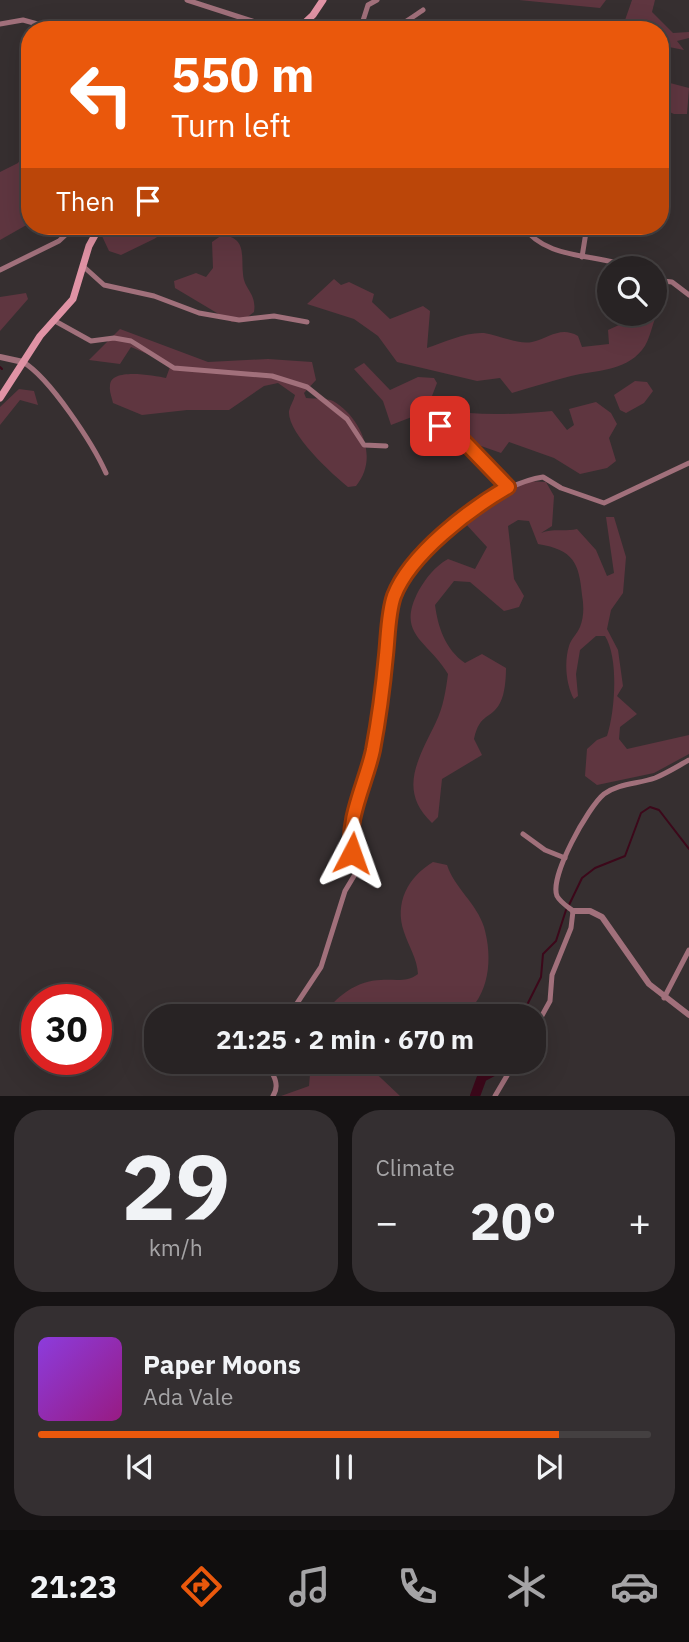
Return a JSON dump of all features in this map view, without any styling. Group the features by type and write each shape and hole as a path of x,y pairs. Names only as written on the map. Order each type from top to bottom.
{"main road":[{"path":"307,21 323,0"},
{"path":"0,398 23,362 73,299 95,235"}],"street":[{"path":"187,0 251,21"},
{"path":"365,21 368,5 377,0"},
{"path":"409,21 423,10"},
{"path":"0,24 27,21"},
{"path":"0,270 59,241 65,235"},
{"path":"533,235 538,240 582,257 597,258"},
{"path":"582,257 586,235"},
{"path":"84,267 104,285 154,296 199,313 239,320 274,316 307,322"},
{"path":"667,281 672,282 689,295"},
{"path":"55,321 91,341 114,338 131,341 174,368 272,376 307,387 347,419 364,444 386,446"},
{"path":"0,357 23,362 38,372 50,386 106,473"},
{"path":"440,426 455,432 508,487"},
{"path":"297,1004 321,967 345,891 357,871 350,840 375,737 394,595 411,568 445,533 508,487 543,477 561,488 604,503 689,463"},
{"path":"689,760 656,777 614,789 603,795 586,816 565,858 558,880 557,895 573,911 590,911 601,916 640,974 664,998 689,1016"},
{"path":"523,834 545,850 565,858"},
{"path":"546,1008 550,1001 552,975 571,928 573,911"},
{"path":"664,998 689,950"},
{"path":"272,1074 277,1090 273,1096"},
{"path":"495,1096 508,1074"}],"shaded area":[{"path":"519,0 606,0 600,8"},
{"path":"632,0 655,0 652,12 661,21 625,21"},
{"path":"669,29 673,33 689,32 689,38 677,41 684,50 669,47"},
{"path":"669,83 689,88 687,114 669,112"},
{"path":"21,158 21,228 0,240 0,172 18,163"},
{"path":"160,235 121,255 109,251 102,236"},
{"path":"222,235 236,240 241,248 244,279 254,306 254,312 245,319 232,322 175,288 174,281 196,273 206,277 213,268 212,242"},
{"path":"334,279 341,285 349,282 374,294 372,302 390,319 423,306 430,311 427,348 477,333 527,343 566,332 578,336 582,347 609,344 608,330 617,326 652,326 645,346 627,363 512,393 500,378 477,381 397,362 378,336 354,319 307,304"},
{"path":"26,293 28,299 0,331 0,297"},
{"path":"120,329 208,362 268,359 312,362 316,380 304,393 306,398 333,401 352,418 364,440 366,464 363,475 356,486 348,487 312,452 290,420 289,411 295,395 278,383 264,386 229,410 187,410 142,415 113,403 110,386 117,376 134,374 166,378 171,364 131,347 120,364 89,360"},
{"path":"364,363 390,390 418,377 434,378 437,383 432,396 433,408 448,411 492,414 552,411 567,430 574,425 569,409 596,402 611,413 617,424 609,438 616,461 607,468 580,474 554,458 509,442 501,453 447,434 430,410 391,425 383,401 354,369"},
{"path":"635,381 647,382 653,391 644,403 626,413 620,410 614,395"},
{"path":"19,389 34,391 38,405 20,400 0,425 0,407"},
{"path":"527,481 546,482 554,496 552,526 541,533 577,529 596,550 607,576 614,573 606,517 614,517 626,557 623,593 611,610 607,629 618,650 623,686 617,696 637,714 620,727 619,739 627,749 689,735 689,754 654,773 597,785 585,776 587,749 607,736 610,726 614,700 614,671 609,646 605,636 596,636 580,650 576,674 578,696 574,699 566,666 570,643 580,627 583,615 579,574 567,554 538,544 529,521 518,520 508,526 514,579 524,596 519,607 504,611 470,582 454,581 435,605 444,637 458,657 465,663 482,654 506,668 506,672 500,703 482,720 476,730 474,739 482,755 442,779 438,817 432,823 421,811 415,798 414,774 441,711 448,674 412,627 413,605 428,577 448,559 475,569 487,547 464,522 501,495"},
{"path":"433,862 447,865 481,919 487,939 488,964 487,976 479,998 474,1004 332,1004 355,986 372,981 405,980 418,974 401,921 401,911 405,892 424,868"},
{"path":"310,1074 377,1074 400,1096 281,1096 309,1086"}],"waterway":[{"path":"569,905 582,878 595,868 625,856 641,813 650,807 659,810 689,849"},
{"path":"528,1004 541,977 543,954 556,941 566,910"},
{"path":"475,1096 482,1077 488,1074"}],"route":[{"path":"352,853 350,840 356,808 369,769 382,702 394,595 411,568 452,527 508,487 455,432 440,426"}]}
